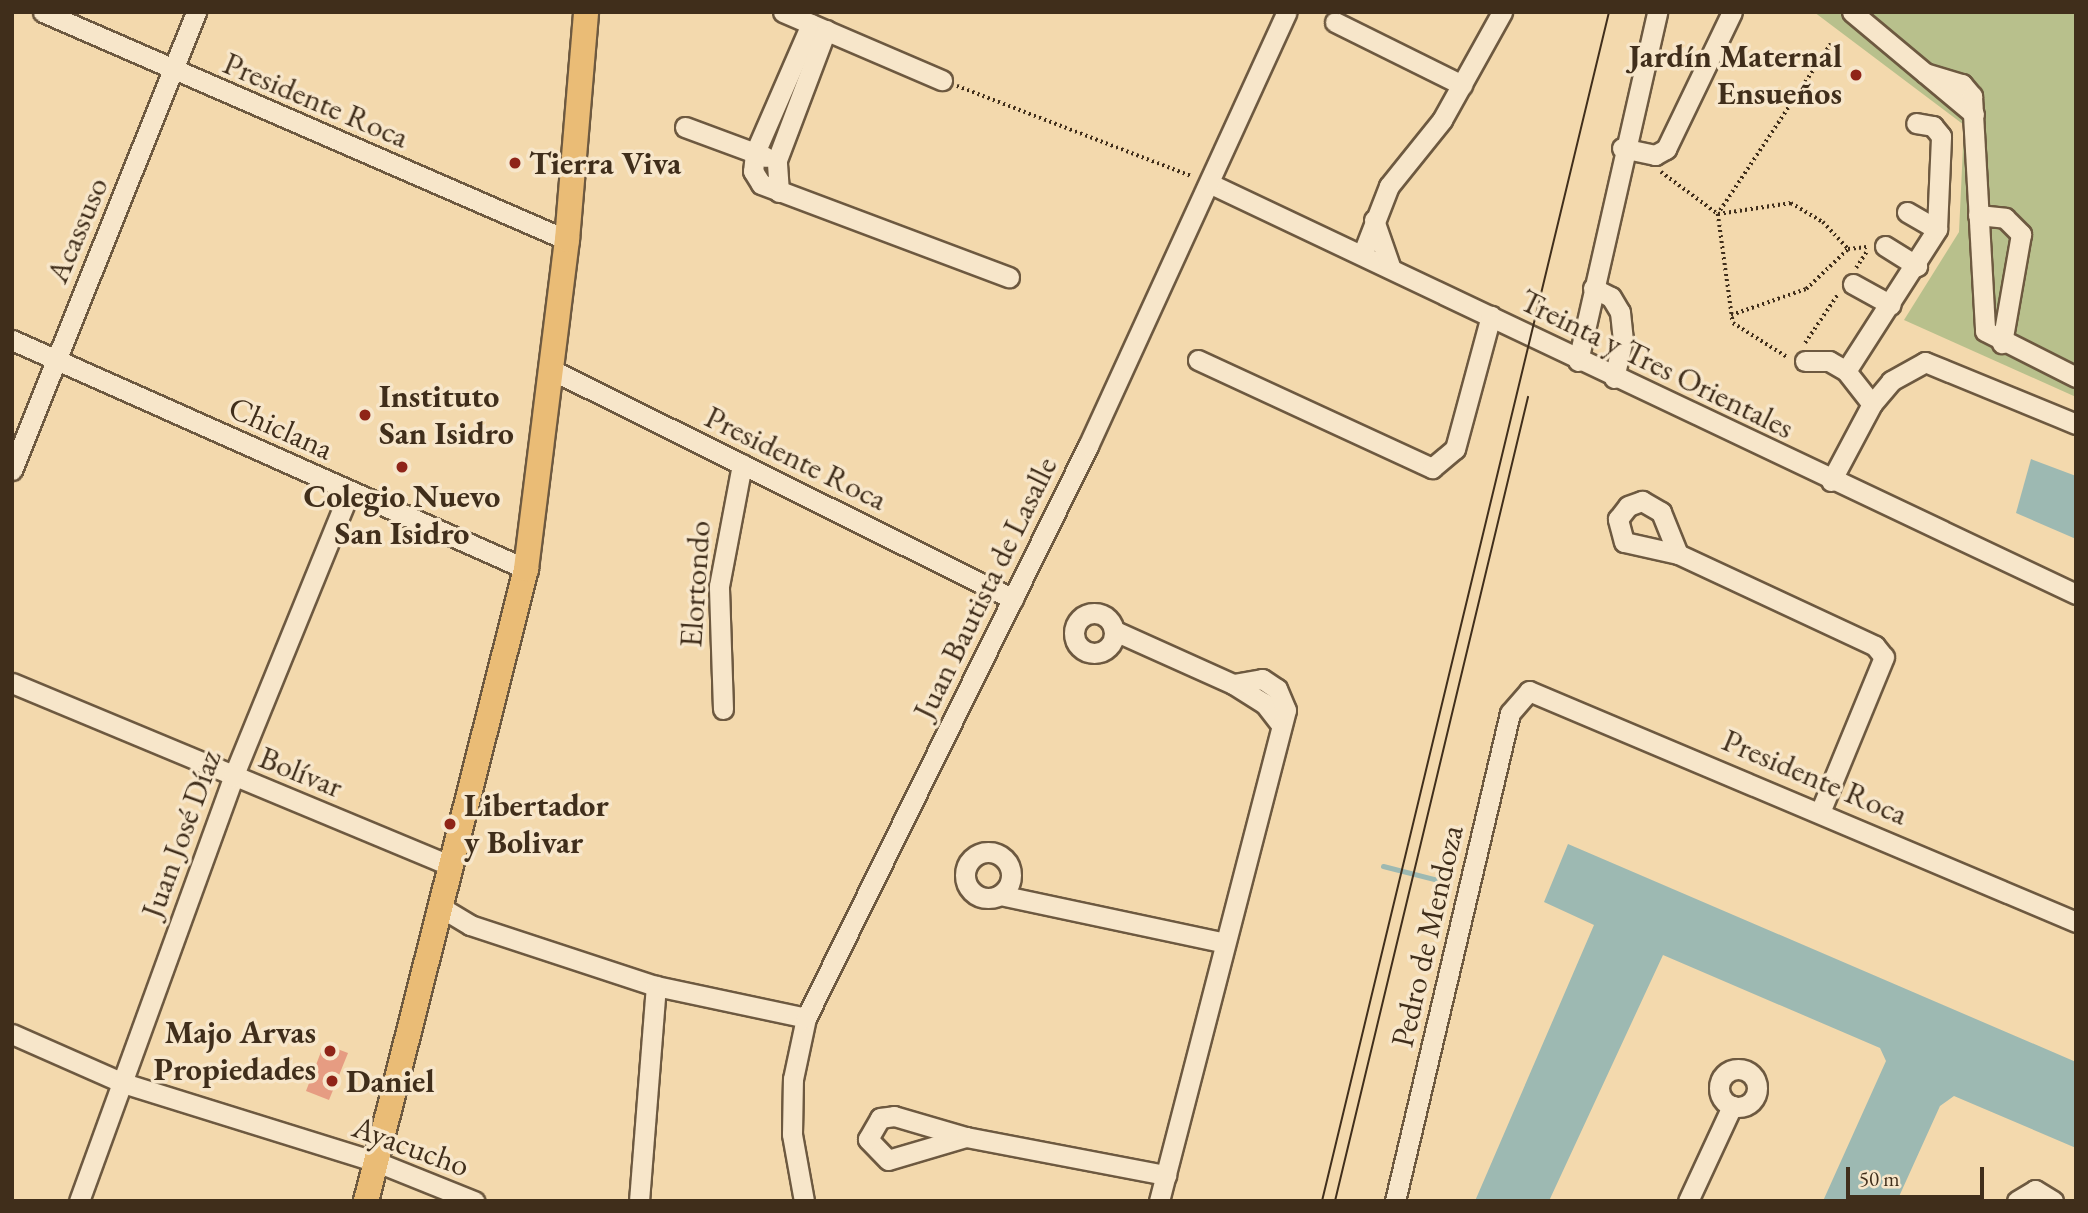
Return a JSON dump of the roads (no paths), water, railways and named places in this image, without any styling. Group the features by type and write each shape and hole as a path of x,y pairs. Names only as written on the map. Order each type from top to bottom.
{"main road":[{"path":"366,1201 526,569 567,240 586,12"}],"street":[{"name":"Presidente Roca","path":"43,12 567,240"},
{"name":"Acassuso","path":"12,470 55,359 176,72 196,12"},
{"path":"783,12 942,80"},
{"name":"Juan Bautista de Lasalle","path":"804,1201 792,1134 793,1079 806,1018 1213,185 1287,12"},
{"path":"1363,253 1374,220 1404,162 1442,120 1502,12"},
{"path":"1578,361 1622,148 1657,12"},
{"path":"1622,148 1655,155 1674,137 1732,12"},
{"path":"1852,12 1924,72 1962,84 1974,114 1979,315 1985,331 2002,344 2076,377"},
{"path":"1335,22 1462,85"},
{"path":"818,27 775,105 755,153 753,171 761,184 1009,277"},
{"path":"779,192 777,160 794,114 818,27"},
{"path":"775,105 794,114"},
{"path":"1846,371 1917,266 1937,229 1941,136 1933,126 1916,123"},
{"path":"685,127 777,160"},
{"name":"Treinta y Tres Orientales","path":"1213,185 1363,253 1578,361 1831,481 2076,594"},
{"path":"1907,212 1937,229"},
{"path":"1978,215 2005,218 2021,234 2002,344"},
{"path":"1374,220 1390,266"},
{"path":"1878,246 1917,266"},
{"path":"1853,284 1891,305"},
{"path":"1593,288 1611,297 1620,312 1623,339 1614,378"},
{"path":"1198,360 1432,468 1455,449 1491,316"},
{"name":"Chiclana","path":"12,340 526,569"},
{"path":"1799,361 1829,361 1846,371 1872,404"},
{"path":"1831,481 1872,404 1891,381 1925,362 2076,424"},
{"name":"Presidente Roca","path":"552,370 1013,599"},
{"name":"Elortondo","path":"723,709 719,586 742,464"},
{"name":"Juan José Díaz","path":"79,1201 233,777 350,491"},
{"path":"1678,554 1875,646 1884,657 1821,810"},
{"path":"1115,631 1233,684 1262,679 1277,689 1285,700 1281,724 1221,942 1159,1201"},
{"name":"Bolívar","path":"12,683 452,866"},
{"name":"Presidente Roca","path":"1529,691 1821,810 2076,922"},
{"name":"Pedro de Mendoza","path":"1395,1201 1510,713 1529,691"},
{"path":"1000,895 1221,942"},
{"path":"442,908 470,925 656,986 806,1018"},
{"path":"639,1201 656,986"},
{"name":"Ayacucho","path":"12,1034 123,1083 377,1163 474,1201"},
{"path":"1688,1201 1732,1106"},
{"path":"965,1137 1166,1175"},
{"path":"2017,1201 2035,1190 2053,1201"}],"water":[{"path":"2031,459 2076,476 2076,539 2016,513"},
{"path":"1568,844 2076,1062 2076,1148 1954,1096 1940,1106 1897,1201 1823,1201 1886,1061 1880,1048 1663,955 1549,1201 1475,1201 1594,925 1544,902"}],"waterway":[{"path":"1383,866 1442,881"}],"tram line":[{"path":"1322,1201 1609,12"},
{"path":"1335,1201 1528,397"}],"place":[{"name":"Jardín Maternal Ensueños","path":"1856,75"},
{"name":"Tierra Viva","path":"515,163"},
{"name":"Instituto San Isidro","path":"365,415"},
{"name":"Colegio Nuevo San Isidro","path":"402,467"},
{"name":"Libertador y Bolivar","path":"450,824"},
{"name":"Majo Arvas Propiedades","path":"330,1051"},
{"name":"Daniel","path":"332,1081"}]}
